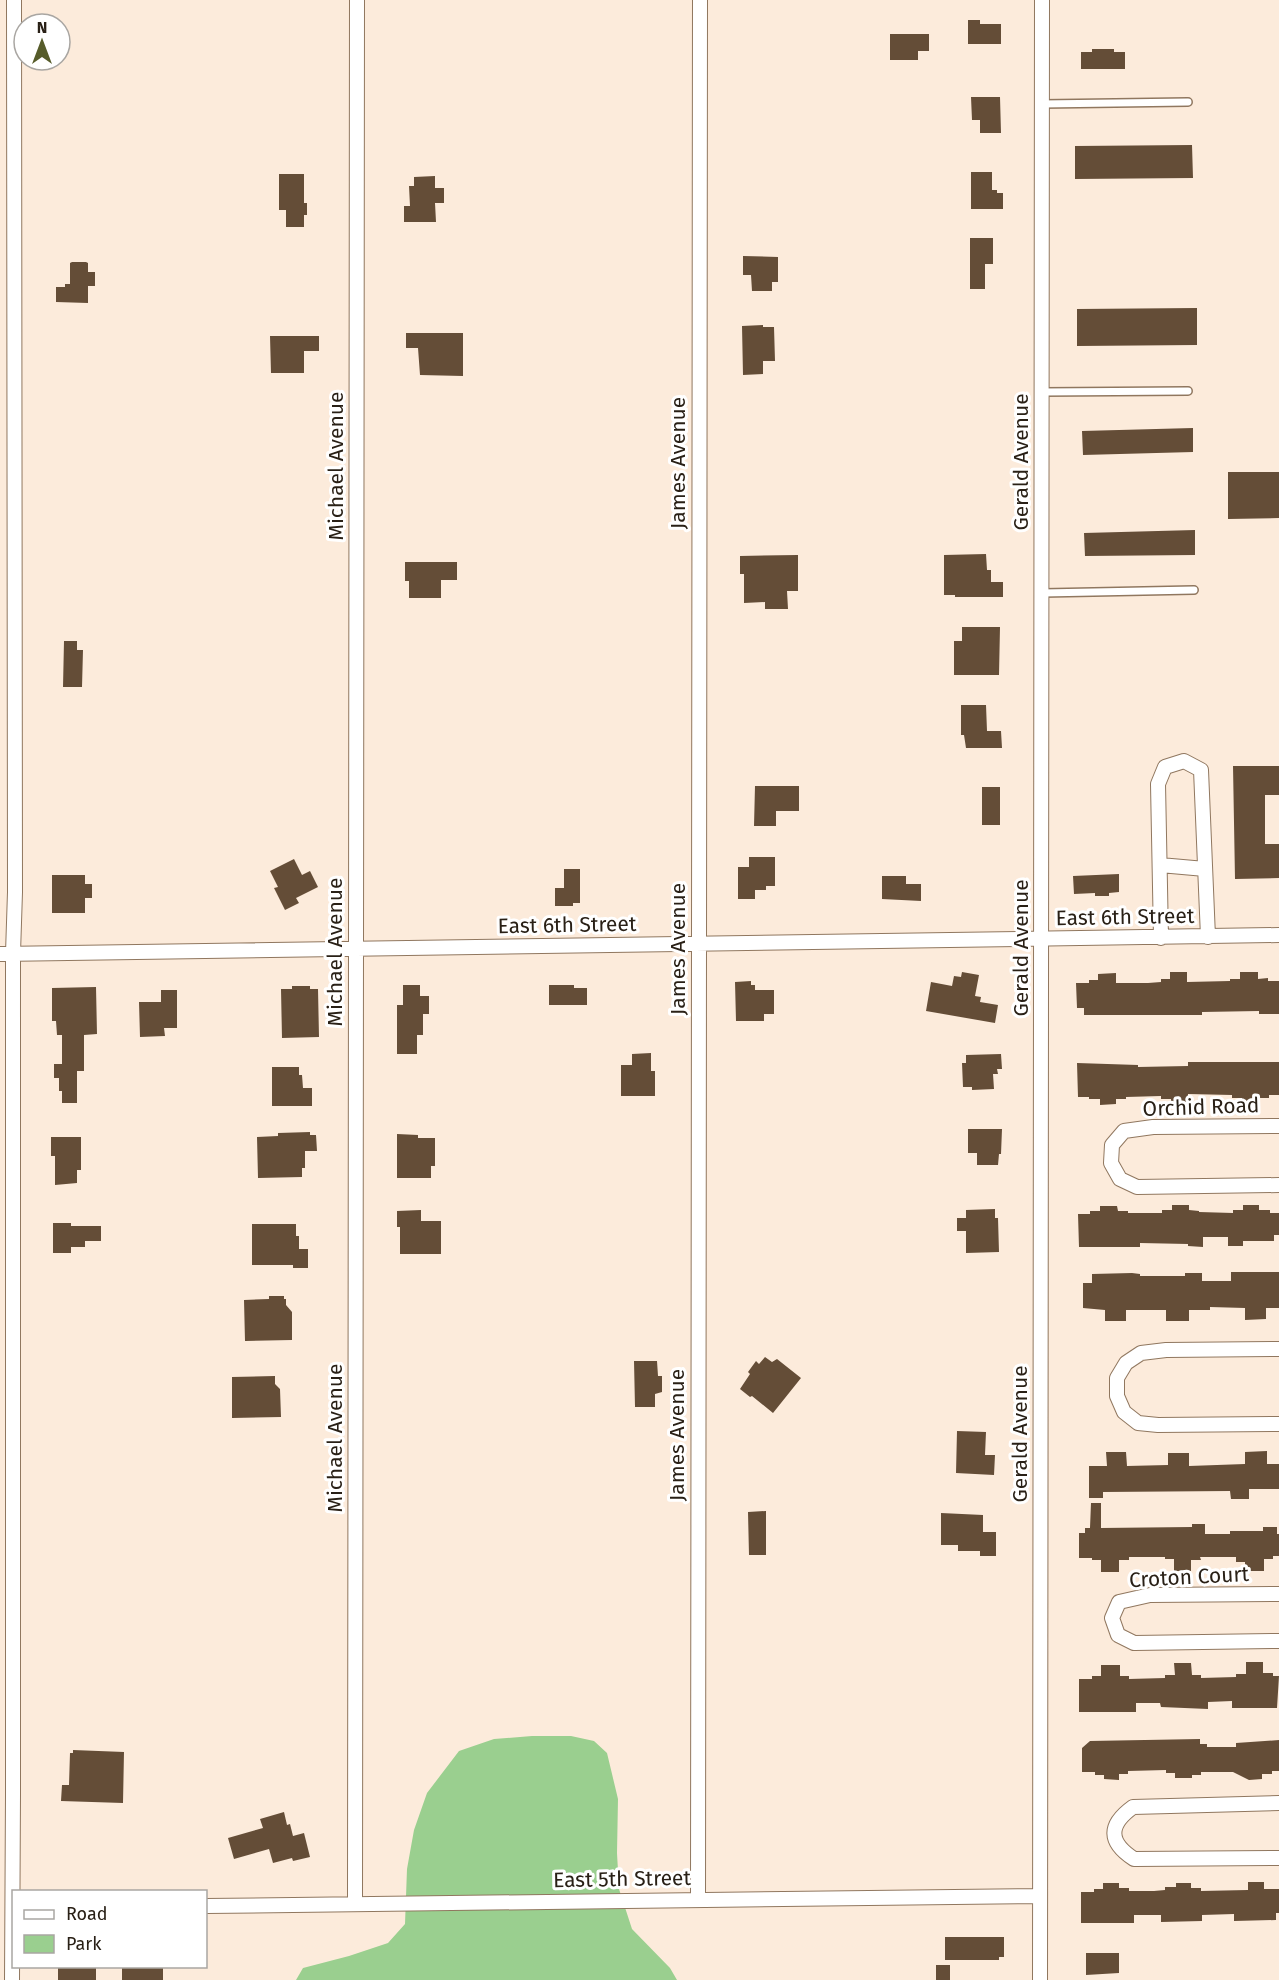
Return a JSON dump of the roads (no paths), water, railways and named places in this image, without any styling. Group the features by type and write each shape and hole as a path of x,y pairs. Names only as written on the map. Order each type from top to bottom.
{"street":[{"path":"12,1980 8,1908 13,1795 6,953 15,892 14,0"},
{"name":"Michael Avenue","path":"356,1904 357,0"},
{"name":"James Avenue","path":"698,1899 700,0"},
{"name":"Gerald Avenue","path":"1040,1980 1042,0"},
{"path":"1161,938 1158,784 1165,767 1184,761 1201,770 1208,937"},
{"path":"1160,865 1205,869"},
{"name":"East 6th Street","path":"6,953 1279,935"},
{"name":"Orchid Road","path":"1279,1126 1153,1127 1124,1131 1112,1145 1111,1163 1120,1179 1137,1187 1279,1185"},
{"path":"1279,1348 1166,1350 1141,1353 1126,1363 1117,1378 1117,1396 1124,1412 1138,1423 1158,1425 1279,1424"},
{"name":"Croton Court","path":"1279,1594 1150,1595 1119,1602 1112,1618 1118,1635 1134,1643 1279,1641"},
{"path":"1279,1803 1132,1807 1119,1817 1114,1834 1120,1850 1134,1859 1279,1858"},
{"name":"East 5th Street","path":"207,1906 1040,1896"}],"lane":[{"path":"1042,104 1188,102"},
{"path":"1042,392 1188,391"},
{"path":"1043,593 1194,590"}]}
